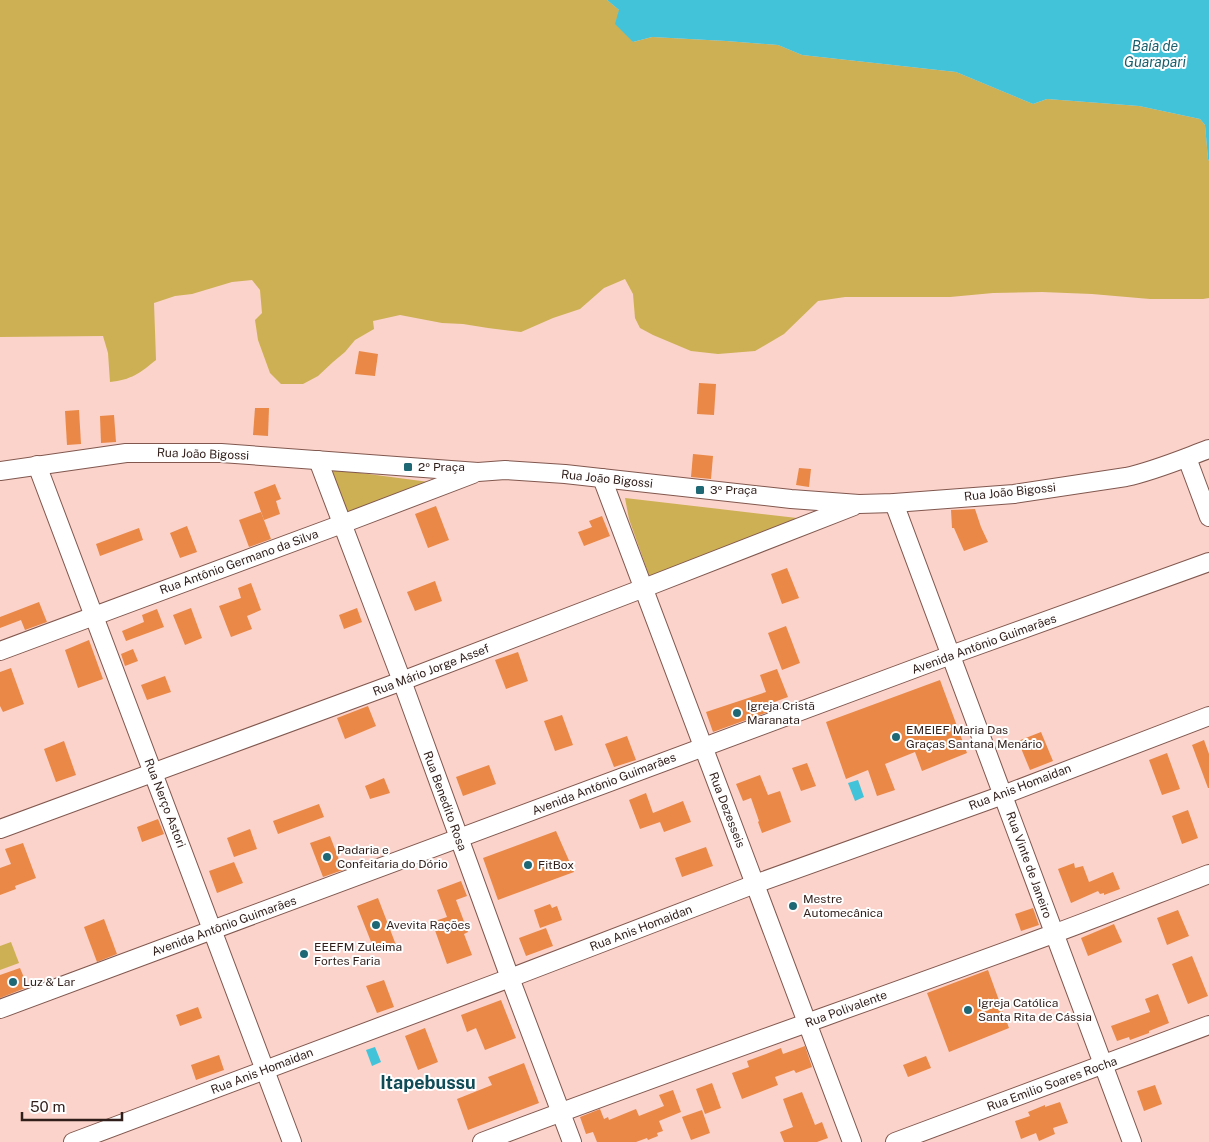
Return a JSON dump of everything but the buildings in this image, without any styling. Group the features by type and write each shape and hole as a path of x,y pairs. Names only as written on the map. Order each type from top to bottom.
{"street":[{"name":"Rua João Bigossi","path":"0,471 126,453 221,454 478,472 504,470 859,504 1014,494 1126,477 1186,458 1209,448"},
{"path":"1186,458 1209,517"},
{"name":"Rua Benedito Rosa","path":"318,460 572,1142"},
{"name":"Rua Nerço Astori","path":"37,465 292,1142"},
{"name":"Rua Antônio Germano da Silva","path":"0,651 478,472"},
{"name":"Rua Dezesseis","path":"602,478 852,1142"},
{"name":"Rua Vinte de Janeiro","path":"894,503 1132,1142"},
{"name":"Rua Mário Jorge Assef","path":"0,829 402,682 859,504"},
{"name":"Avenida Antônio Guimarães","path":"0,1009 951,655 1209,562"},
{"name":"Rua Anis Homaidan","path":"73,1142 755,884 1003,795 1209,716"},
{"name":"Rua Polivalente","path":"482,1142 807,1022 1054,934 1209,874"},
{"name":"Rua Emilio Soares Rocha","path":"895,1142 1209,1025"}],"shaded area":[{"path":"0,0 607,0 619,10 633,42 652,37 778,45 802,55 956,72 1033,104 1047,99 1139,106 1200,119 1205,125 1209,161 1209,298 1150,299 1042,292 993,293 950,297 845,297 818,301 784,334 755,351 718,354 691,351 640,328 635,318 633,294 625,279 604,288 580,309 521,332 442,323 400,315 373,321 374,329 355,340 345,352 318,376 303,384 281,384 270,373 258,340 255,320 262,313 260,290 252,280 232,282 154,303 156,360 135,375 124,380 110,382 108,353 103,336 0,337"},
{"path":"330,469 429,482 345,517"},
{"path":"625,498 797,518 650,578 629,519"},
{"path":"11,942 19,963 0,970 0,946"}],"water":[{"name":"Baía de Guarapari","path":"607,0 1209,0 1209,161 1205,125 1200,119 1139,106 1047,99 1033,104 956,72 802,55 778,45 652,37 633,42 615,24 619,10"},
{"path":"858,780 864,797 855,801 848,783"},
{"path":"375,1047 381,1062 372,1066 366,1050"}],"place":[{"name":"2º Praça","path":"408,467"},
{"name":"3º Praça","path":"700,490"},
{"name":"Igreja Cristã Maranata","path":"737,713"},
{"name":"EMEIEF Maria Das Graças Santana Menário","path":"896,737"},
{"name":"Padaria e Confeitaria do Dório","path":"327,857"},
{"name":"FitBox","path":"528,865"},
{"name":"Mestre Automecânica","path":"793,906"},
{"name":"Avevita Rações","path":"376,925"},
{"name":"EEEFM Zuleima Fortes Faria","path":"304,954"},
{"name":"Luz & Lar","path":"13,982"},
{"name":"Igreja Católica Santa Rita de Cássia","path":"968,1010"}],"district":[{"name":"Itapebussu","path":"428,1083"}]}
